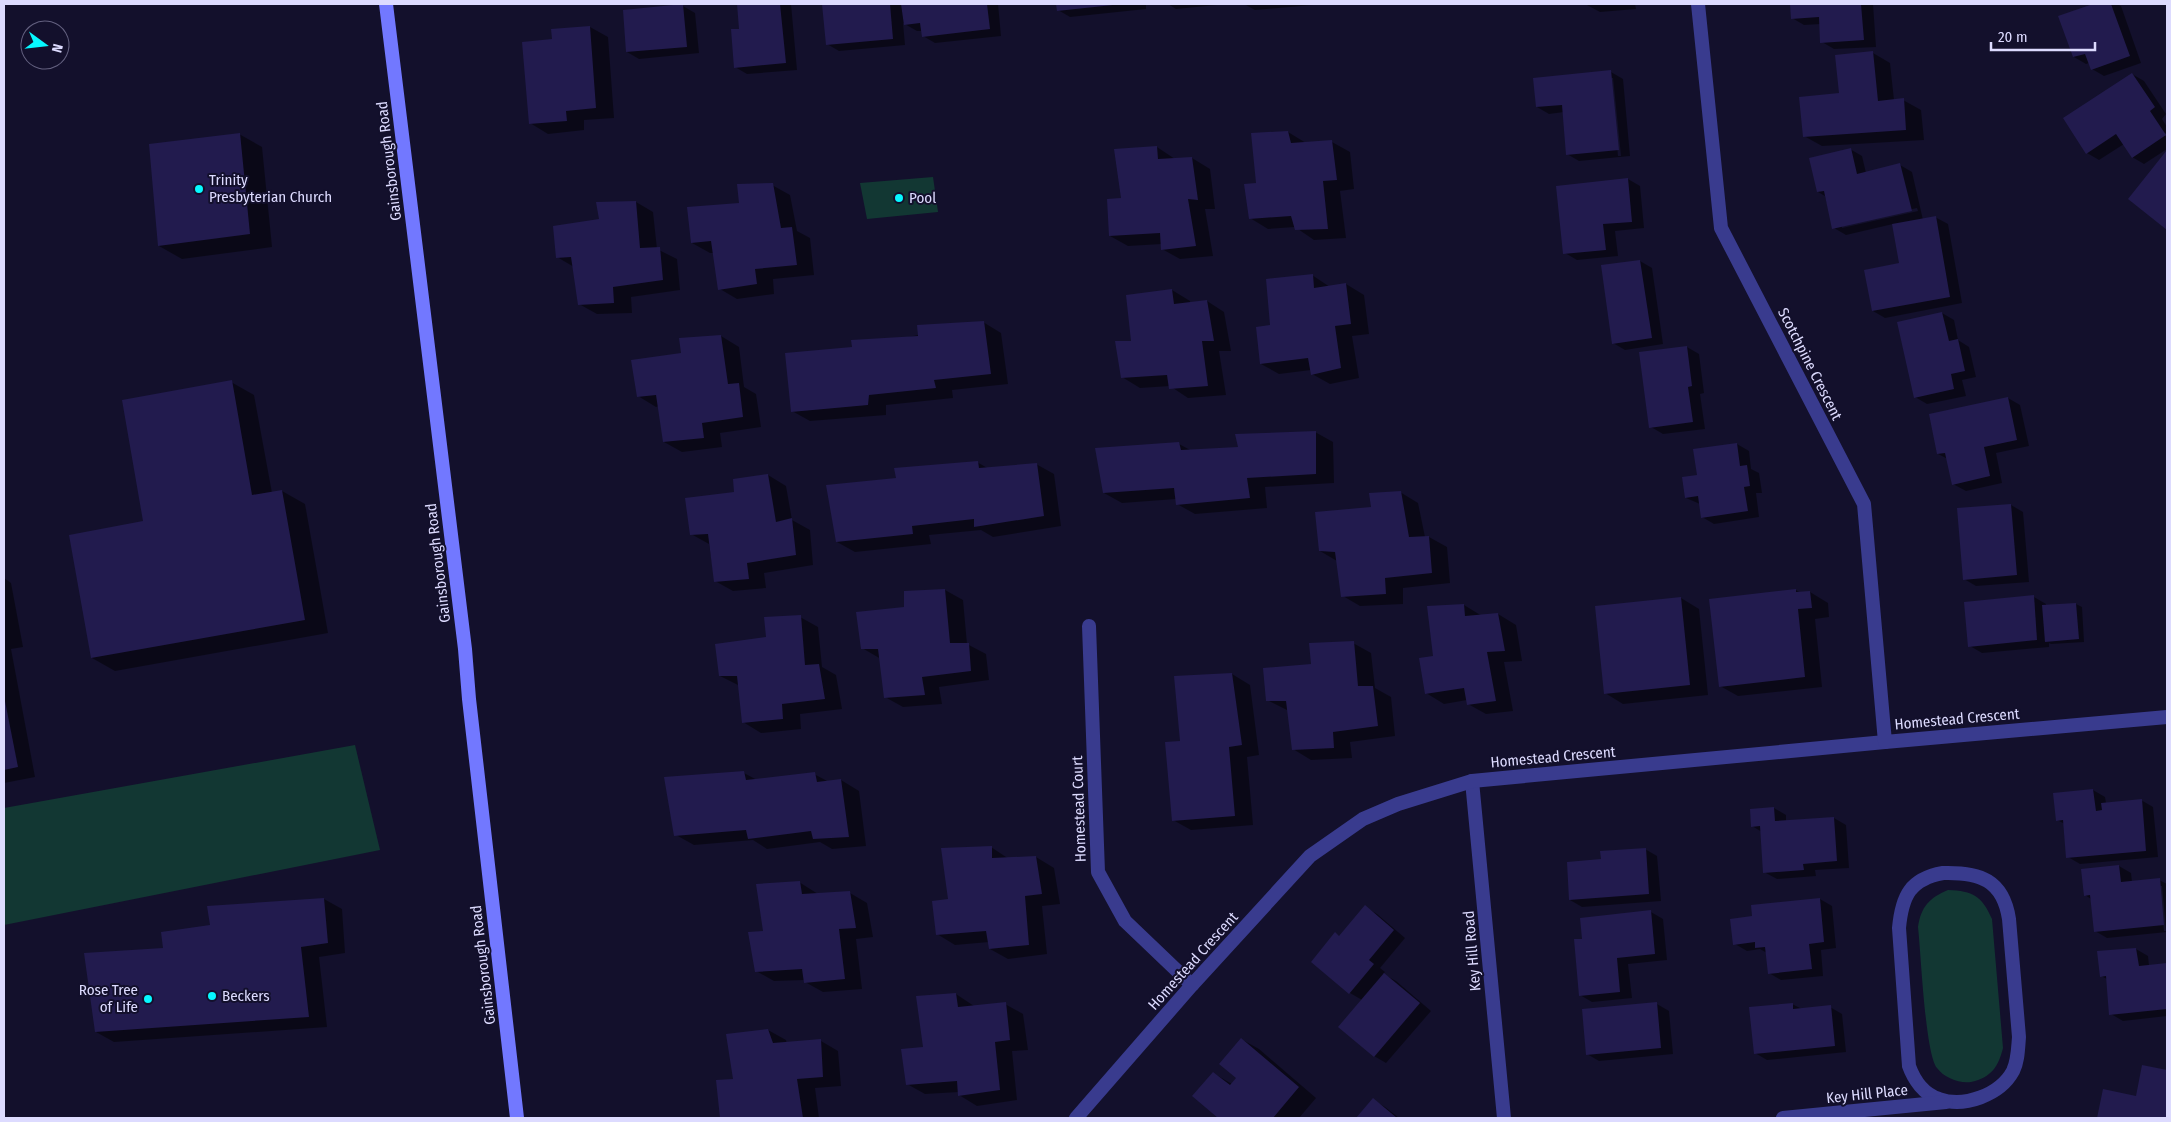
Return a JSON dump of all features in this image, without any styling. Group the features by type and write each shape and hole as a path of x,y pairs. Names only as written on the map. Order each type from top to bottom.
{"main road":[{"name":"Gainsborough Road","path":"386,4 465,649 468,699 517,1118"}],"street":[{"name":"Scotchpine Crescent","path":"1698,4 1721,228 1864,504 1885,742"},
{"name":"Homestead Court","path":"1088,626 1098,872 1125,921 1192,985"},
{"name":"Homestead Crescent","path":"1076,1118 1192,985 1310,856 1363,819 1398,804 1472,781 2167,717"},
{"name":"Key Hill Road","path":"1472,781 1504,1118"},
{"name":"Key Hill Place","path":"1783,1118 1972,1100 1988,1094 2003,1083 2013,1072 2018,1056 2019,1037 2006,902 2000,890 1988,881 1959,873 1943,873 1929,876 1916,884 1907,894 1901,907 1899,928 1909,1066 1914,1080 1925,1090 1939,1099 1956,1101"}],"green space":[{"name":"Pool","path":"933,177 938,212 867,219 860,183"},
{"path":"355,745 380,850 4,925 4,808"},
{"path":"1948,890 1976,896 1992,919 2003,1048 1997,1064 1991,1073 1981,1079 1970,1082 1960,1082 1949,1078 1937,1068 1929,1043 1924,1002 1918,927 1921,914 1927,904 1936,896"}],"building":[{"path":"683,4 687,47 626,52 623,10"},
{"path":"737,4 780,4 786,63 734,68 731,29 739,29"},
{"path":"822,4 890,4 893,39 826,45"},
{"path":"901,4 987,4 990,29 922,37 920,23 904,25"},
{"path":"1056,4 1113,4 1113,5 1057,11"},
{"path":"1790,4 1861,4 1864,40 1820,43 1819,17 1791,19"},
{"path":"2093,4 2111,4 2130,56 2091,70 2085,54 2073,57 2058,16"},
{"path":"590,26 596,108 566,111 567,121 529,124 522,42 552,39 551,29"},
{"path":"1873,51 1878,101 1904,98 1906,130 1803,137 1799,97 1839,93 1835,55"},
{"path":"1611,70 1619,150 1566,155 1562,105 1536,107 1533,78"},
{"path":"2132,73 2155,107 2150,111 2166,135 2132,158 2116,134 2086,154 2063,118"},
{"path":"1288,131 1291,143 1332,140 1337,180 1323,181 1328,229 1295,230 1291,216 1249,219 1244,184 1256,183 1251,133"},
{"name":"Trinity Presbyterian Church","path":"240,133 250,234 158,246 149,144"},
{"path":"1157,146 1158,159 1192,157 1198,200 1188,199 1196,246 1161,250 1160,233 1109,236 1107,199 1121,198 1114,149"},
{"path":"1851,148 1857,174 1900,163 1912,211 1832,229 1824,191 1817,192 1809,158"},
{"path":"2167,150 2167,230 2128,199"},
{"path":"1628,178 1632,222 1603,224 1606,250 1563,254 1556,186"},
{"path":"773,183 781,228 792,227 797,265 755,269 757,284 718,290 711,241 691,243 687,207 739,203 737,184"},
{"path":"636,201 640,248 660,247 663,280 613,287 614,303 578,305 571,257 556,258 553,226 599,219 596,202"},
{"path":"1936,216 1950,297 1872,311 1864,270 1899,263 1892,224"},
{"path":"1640,260 1652,338 1612,344 1601,265"},
{"path":"1313,274 1314,288 1346,283 1351,324 1335,326 1341,368 1311,375 1308,358 1260,364 1256,327 1270,325 1266,279"},
{"path":"1172,289 1174,304 1207,300 1214,341 1202,341 1208,386 1169,389 1167,375 1121,378 1115,341 1131,341 1126,295"},
{"path":"1942,312 1949,341 1958,339 1965,371 1951,374 1954,389 1914,398 1897,322"},
{"path":"984,321 991,374 934,380 936,388 869,395 868,405 791,412 785,353 852,347 851,340 918,336 917,325"},
{"path":"721,335 728,384 739,383 743,417 702,423 704,438 663,442 656,395 637,397 631,360 681,353 679,338"},
{"path":"1687,346 1692,386 1688,387 1693,422 1649,428 1639,352"},
{"path":"232,380 252,495 282,490 305,620 91,658 69,535 143,521 122,400"},
{"path":"2008,397 2017,440 1984,447 1990,476 1952,485 1945,453 1937,454 1929,414"},
{"path":"1316,431 1316,474 1247,478 1250,498 1176,505 1174,488 1103,493 1095,448 1179,442 1181,450 1238,447 1235,434"},
{"path":"1737,443 1740,466 1747,465 1750,486 1744,487 1748,511 1701,518 1698,496 1685,498 1682,477 1697,475 1693,449"},
{"path":"978,461 979,468 1037,463 1044,516 974,527 974,519 912,526 913,534 836,542 826,485 896,478 894,468"},
{"path":"768,474 776,522 792,518 796,555 747,563 749,579 714,582 708,534 690,535 685,498 734,492 733,479"},
{"path":"1401,491 1409,537 1429,536 1432,573 1385,578 1386,594 1341,597 1335,552 1319,551 1315,512 1371,507 1369,493"},
{"path":"2011,504 2017,575 1963,580 1957,508"},
{"path":"945,589 950,643 969,643 971,671 922,677 925,695 884,698 878,649 861,649 856,612 904,607 904,591"},
{"path":"1796,589 1796,592 1810,591 1812,608 1798,609 1805,677 1719,687 1709,599"},
{"path":"2034,595 2037,640 1968,647 1964,602"},
{"path":"1681,597 1690,685 1604,694 1595,606"},
{"path":"2076,603 2079,639 2045,642 2042,605"},
{"path":"1464,604 1465,616 1498,613 1505,651 1487,652 1496,701 1467,705 1464,688 1425,694 1419,658 1433,656 1427,606"},
{"path":"801,615 805,665 819,664 825,699 782,704 783,719 742,723 737,676 719,676 715,644 766,637 764,617"},
{"path":"1354,641 1358,686 1373,686 1378,726 1333,732 1334,748 1292,750 1286,701 1266,701 1263,668 1311,664 1309,643"},
{"path":"1232,673 1242,745 1229,747 1235,816 1172,821 1165,742 1180,741 1174,676"},
{"path":"4,696 18,767 4,770"},
{"path":"744,771 746,780 815,772 817,782 841,779 849,837 813,839 811,831 748,839 746,830 674,836 664,777"},
{"path":"2093,789 2096,811 2102,810 2101,803 2142,799 2146,851 2066,858 2063,820 2056,821 2053,793"},
{"path":"1774,807 1775,821 1834,817 1837,861 1803,864 1804,870 1763,873 1760,826 1751,827 1750,809"},
{"path":"992,846 992,858 1036,856 1042,894 1025,896 1029,945 989,949 986,931 936,935 932,901 948,899 941,848"},
{"path":"1646,848 1649,894 1569,900 1567,862 1601,859 1600,851"},
{"path":"2119,865 2121,882 2160,878 2164,925 2094,932 2090,895 2084,896 2081,869"},
{"path":"800,881 802,894 850,891 856,928 839,929 845,979 804,983 802,969 755,972 748,932 763,931 756,884"},
{"path":"324,898 328,943 301,947 309,1017 95,1032 84,953 163,948 161,932 210,925 207,906"},
{"path":"1820,898 1824,942 1809,944 1812,969 1768,974 1765,947 1755,948 1755,942 1733,945 1730,919 1752,916 1751,905"},
{"path":"1365,905 1394,930 1369,960 1374,964 1349,994 1311,962 1335,932 1339,936"},
{"path":"1651,910 1655,954 1617,958 1620,992 1579,996 1574,939 1582,939 1580,918"},
{"path":"2136,948 2139,966 2167,963 2167,1009 2109,1015 2106,976 2100,977 2097,951"},
{"path":"1384,973 1420,1003 1374,1057 1338,1027"},
{"path":"956,993 958,1007 1006,1002 1010,1040 995,1042 1000,1090 958,1096 957,1081 906,1085 901,1049 923,1047 916,996"},
{"path":"1657,1002 1661,1048 1586,1055 1582,1009"},
{"path":"1793,1003 1793,1009 1831,1005 1835,1046 1754,1054 1749,1007"},
{"path":"768,1029 773,1043 821,1039 823,1077 797,1079 803,1118 720,1118 716,1080 733,1079 726,1034"},
{"path":"1241,1038 1299,1087 1273,1118 1218,1118 1192,1096 1213,1072 1230,1085 1236,1078 1219,1064"},
{"path":"2142,1065 2167,1070 2167,1118 2097,1118 2103,1089 2136,1096"},
{"path":"1373,1098 1397,1118 1356,1118"}],"place":[{"name":"Trinity Presbyterian Church","path":"199,189"},
{"name":"Pool","path":"899,198"},
{"name":"Beckers","path":"212,996"},
{"name":"Rose Tree of Life","path":"148,999"}]}
